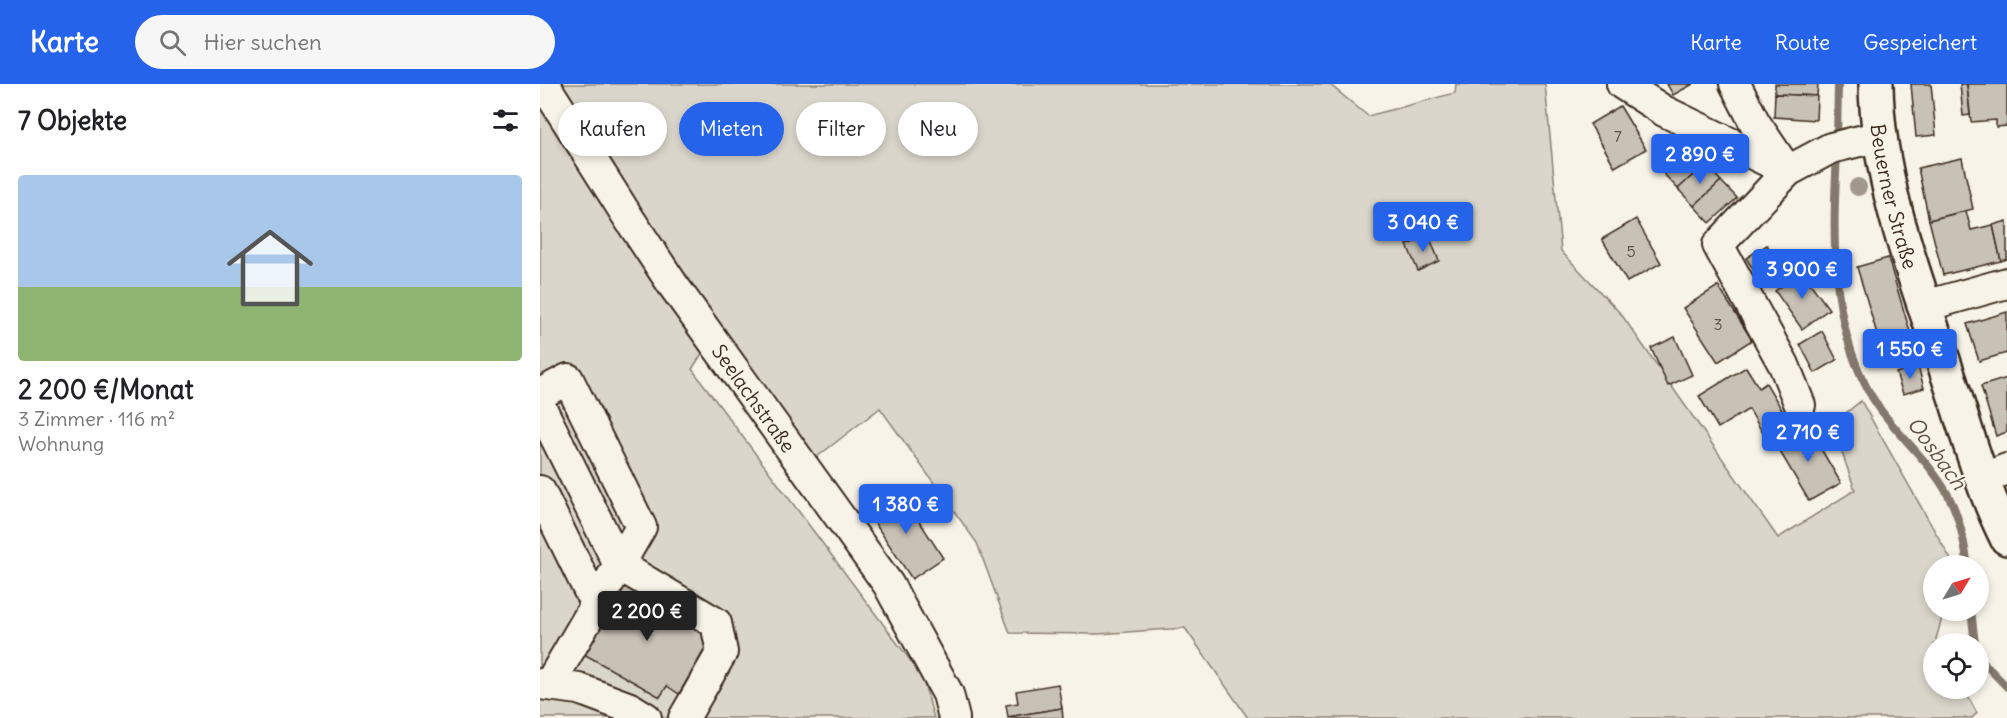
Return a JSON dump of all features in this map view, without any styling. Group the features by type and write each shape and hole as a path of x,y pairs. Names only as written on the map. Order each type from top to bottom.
{"main road":[{"name":"Beuerner Straße","path":"1876,84 1855,142 1890,189 1925,306 1995,474 2007,538"}],"street":[{"name":"Seelachstraße","path":"544,84 673,285 888,584 948,694 954,718"},
{"path":"1622,84 1664,111 1788,171"},
{"path":"1735,84 1755,123 1788,171"},
{"path":"1800,405 1784,365 1718,245 1788,171 1855,142"},
{"path":"1925,306 2007,283"},
{"path":"540,394 568,380 641,527 596,605 545,684 579,689 630,708 646,718"},
{"path":"540,406 619,565 716,623 722,652 684,718"},
{"path":"540,479 601,447"},
{"path":"540,491 596,605"},
{"path":"567,546 634,512"}],"shaded area":[{"path":"540,84 1329,84 1368,116 1455,93 1456,84 1545,84 1561,251 1621,314 1778,538 1855,490 1832,424 1861,401 1948,555 1923,555 1923,621 1941,621 1938,633 1923,633 1923,699 1969,699 1977,713 1972,718 1248,718 1185,628 1098,634 1010,633 977,543 880,408 804,467 716,332 692,369 922,676 934,718 540,718"}],"building":[{"path":"1667,84 1693,84 1673,95"},
{"path":"1775,84 1818,84 1817,96 1775,94"},
{"path":"1911,84 1931,84 1936,135 1916,137"},
{"path":"1960,84 1967,84 1970,115 1963,116"},
{"path":"1967,84 2007,84 2007,126 1996,127 1996,120 1971,122"},
{"path":"1775,94 1817,96 1816,120 1774,117"},
{"path":"1620,106 1646,149 1615,167 1590,124"},
{"path":"1689,147 1705,164 1678,189 1662,172"},
{"path":"1962,158 1973,209 1929,220 1918,168"},
{"path":"1705,164 1721,181 1694,206 1678,189"},
{"path":"1721,181 1737,198 1710,223 1694,206"},
{"path":"1966,211 1971,230 1993,225 2001,261 1943,275 1929,220"},
{"path":"1636,219 1661,263 1627,282 1602,239"},
{"path":"2007,221 2007,259 2001,261 1993,225"},
{"path":"1429,236 1439,261 1418,271 1407,245"},
{"path":"1767,245 1779,264 1758,277 1746,258"},
{"path":"1888,258 1911,335 1880,344 1857,267"},
{"path":"1802,272 1829,309 1802,329 1775,291"},
{"path":"1718,286 1752,340 1718,362 1683,308"},
{"path":"2007,312 2007,353 1979,361 1967,324"},
{"path":"1822,331 1837,360 1815,373 1800,344"},
{"path":"1675,337 1692,375 1668,386 1651,348"},
{"path":"1918,366 1924,388 1903,394 1896,373"},
{"path":"1746,367 1759,388 1766,383 1788,420 1764,435 1749,409 1718,428 1699,396"},
{"path":"2007,378 2007,432 1996,436 1981,386"},
{"path":"1807,425 1841,483 1809,501 1775,443"},
{"path":"900,491 943,558 912,579 868,513"},
{"path":"622,582 704,629 707,645 679,694 667,686 660,697 582,653"},
{"path":"1058,684 1062,708 1008,717 1006,705 1018,703 1016,691"},
{"path":"1062,708 1063,718 1008,718 1008,717"}],"waterway":[{"name":"Oosbach","path":"1837,141 1838,84"},
{"name":"Oosbach","path":"1837,153 1836,274 1846,334 1855,362 1868,390 1886,417 1930,468 1948,495 1959,521 1966,555"},
{"name":"Oosbach","path":"1972,621 1974,633"},
{"name":"Oosbach","path":"1989,668 2007,687"}]}
